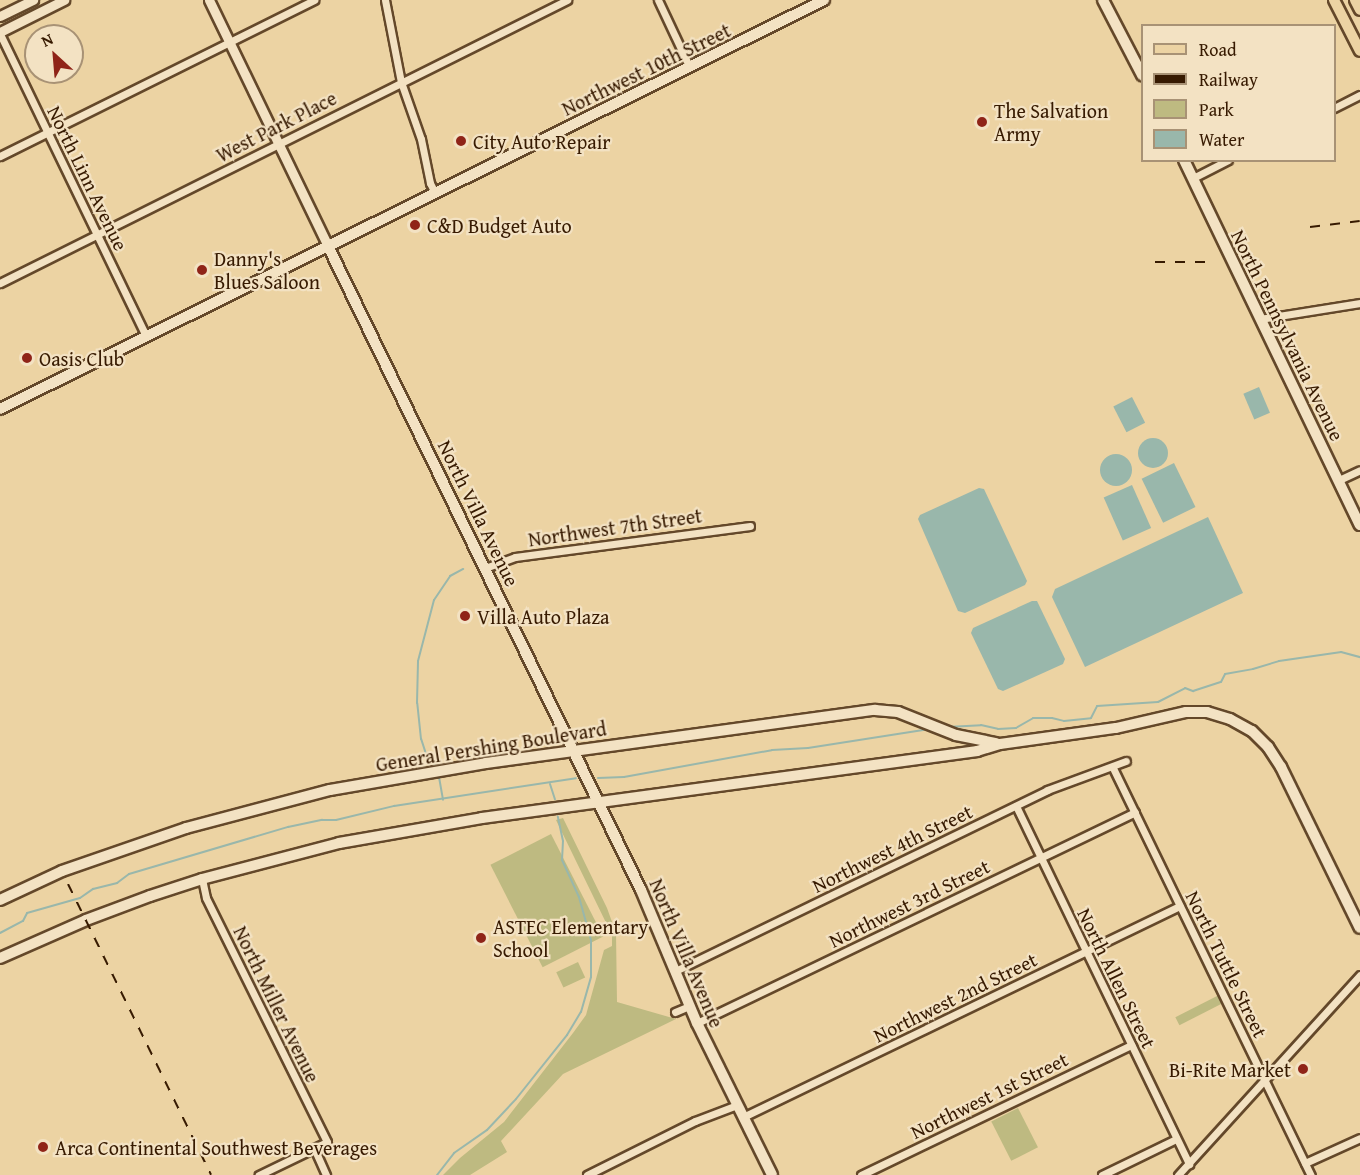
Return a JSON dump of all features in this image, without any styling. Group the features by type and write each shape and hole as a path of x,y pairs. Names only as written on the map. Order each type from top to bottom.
{"main road":[{"name":"Northwest 10th Street","path":"0,409 824,0"},
{"path":"1103,0 1118,24 1141,71"},
{"path":"1110,0 1118,24"},
{"path":"1334,0 1360,51"},
{"path":"1355,0 1360,10"},
{"name":"North Pennsylvania Avenue","path":"1185,162 1360,525"},
{"name":"North Villa Avenue","path":"328,246 657,923 689,1006 772,1175"},
{"name":"General Pershing Boulevard","path":"0,900 40,880 113,852 186,828 330,790 464,766 874,710 898,712 949,732 1000,744"},
{"name":"General Pershing Boulevard","path":"0,958 86,920 202,879 339,843 482,818 978,751 1000,744 1116,728 1186,712 1218,715 1241,724 1260,739 1275,756 1360,928"},
{"path":"943,755 951,748 949,732"}],"street":[{"path":"0,16 33,0"},
{"path":"0,33 64,0"},
{"name":"North Villa Avenue","path":"209,0 328,246"},
{"path":"0,156 314,0"},
{"path":"385,0 401,82 421,139 430,183 435,193"},
{"name":"West Park Place","path":"0,283 567,0"},
{"path":"658,0 689,66"},
{"name":"North Linn Avenue","path":"0,33 146,336"},
{"path":"1336,107 1360,95"},
{"path":"1193,178 1224,162"},
{"path":"1260,319 1360,303"},
{"path":"1339,480 1360,470"},
{"name":"Northwest 7th Street","path":"485,568 515,557 750,526"},
{"name":"Northwest 4th Street","path":"675,971 1047,789 1113,768 1126,761"},
{"name":"North Tuttle Street","path":"1113,768 1311,1175"},
{"name":"North Allen Street","path":"1016,806 1189,1164"},
{"name":"Northwest 3rd Street","path":"697,1023 1135,812"},
{"name":"North Miller Avenue","path":"202,879 206,898 327,1142 314,1148"},
{"name":"Northwest 2nd Street","path":"743,1117 1180,906"},
{"path":"1178,1175 1360,975"},
{"path":"675,1012 689,1006"},
{"name":"Northwest 1st Street","path":"861,1175 1131,1045"},
{"path":"587,1175 695,1121 737,1105"},
{"path":"1305,1162 1360,1138"},
{"path":"1102,1175 1176,1139"},
{"path":"259,1175 314,1148 326,1175"}],"green space":[{"path":"563,818 607,908 616,933 617,1002 676,1019 563,1074 501,1141 507,1152 470,1175 443,1175 504,1122 573,1033 586,1015 604,950 612,946 612,935 556,820"},
{"path":"551,834 603,936 543,967 490,865"},
{"path":"578,962 585,977 563,988 556,972"},
{"path":"1219,995 1223,1003 1179,1025 1175,1017"},
{"path":"1018,1108 1038,1147 1011,1161 991,1122"}],"water":[{"path":"1259,387 1270,413 1254,419 1243,394"},
{"path":"1132,397 1145,423 1126,432 1113,407"},
{"path":"1153,438 1164,442 1168,453 1164,464 1153,468 1142,464 1138,453 1142,442"},
{"path":"1116,454 1127,459 1132,470 1127,481 1116,486 1105,481 1100,470 1105,459"},
{"path":"1174,463 1195,507 1163,523 1142,479"},
{"path":"1132,485 1151,528 1123,541 1104,498"},
{"path":"979,488 984,489 1027,581 1025,585 965,613 958,611 918,519 920,515"},
{"path":"1208,517 1243,593 1085,667 1052,597 1055,589"},
{"path":"1032,601 1037,601 1065,659 1063,664 1003,691 998,689 971,633 973,628"}],"waterway":[{"path":"435,765 427,757 421,739 417,703 418,661 434,600 450,576 463,569"},
{"path":"947,727 981,725 998,729 1016,728 1033,718 1052,718 1064,721 1091,718 1097,706 1158,702 1185,688 1193,691 1221,682 1225,674 1279,661 1341,652 1360,657"},
{"path":"598,778 624,777 772,750 808,748 930,729"},
{"path":"439,777 443,800"},
{"path":"0,933 23,921 27,913 80,898 93,889 117,883 129,874 288,827 322,820 336,820 394,806 576,778"},
{"path":"550,784 555,799"},
{"path":"437,1175 454,1153 487,1130 516,1099 567,1035 581,1012 591,977 591,940 579,897 562,860 563,841 558,817"}],"railway":[{"path":"1310,227 1360,221"},
{"path":"1155,262 1210,262"},
{"path":"68,884 211,1175"}],"place":[{"name":"The Salvation Army","path":"982,122"},
{"name":"City Auto Repair","path":"461,141"},
{"name":"C&D Budget Auto","path":"415,225"},
{"name":"Danny's Blues Saloon","path":"202,270"},
{"name":"Oasis Club","path":"27,358"},
{"name":"Villa Auto Plaza","path":"465,616"},
{"name":"ASTEC Elementary School","path":"481,938"},
{"name":"Bi-Rite Market","path":"1303,1069"},
{"name":"Arca Continental Southwest Beverages","path":"43,1147"}]}
